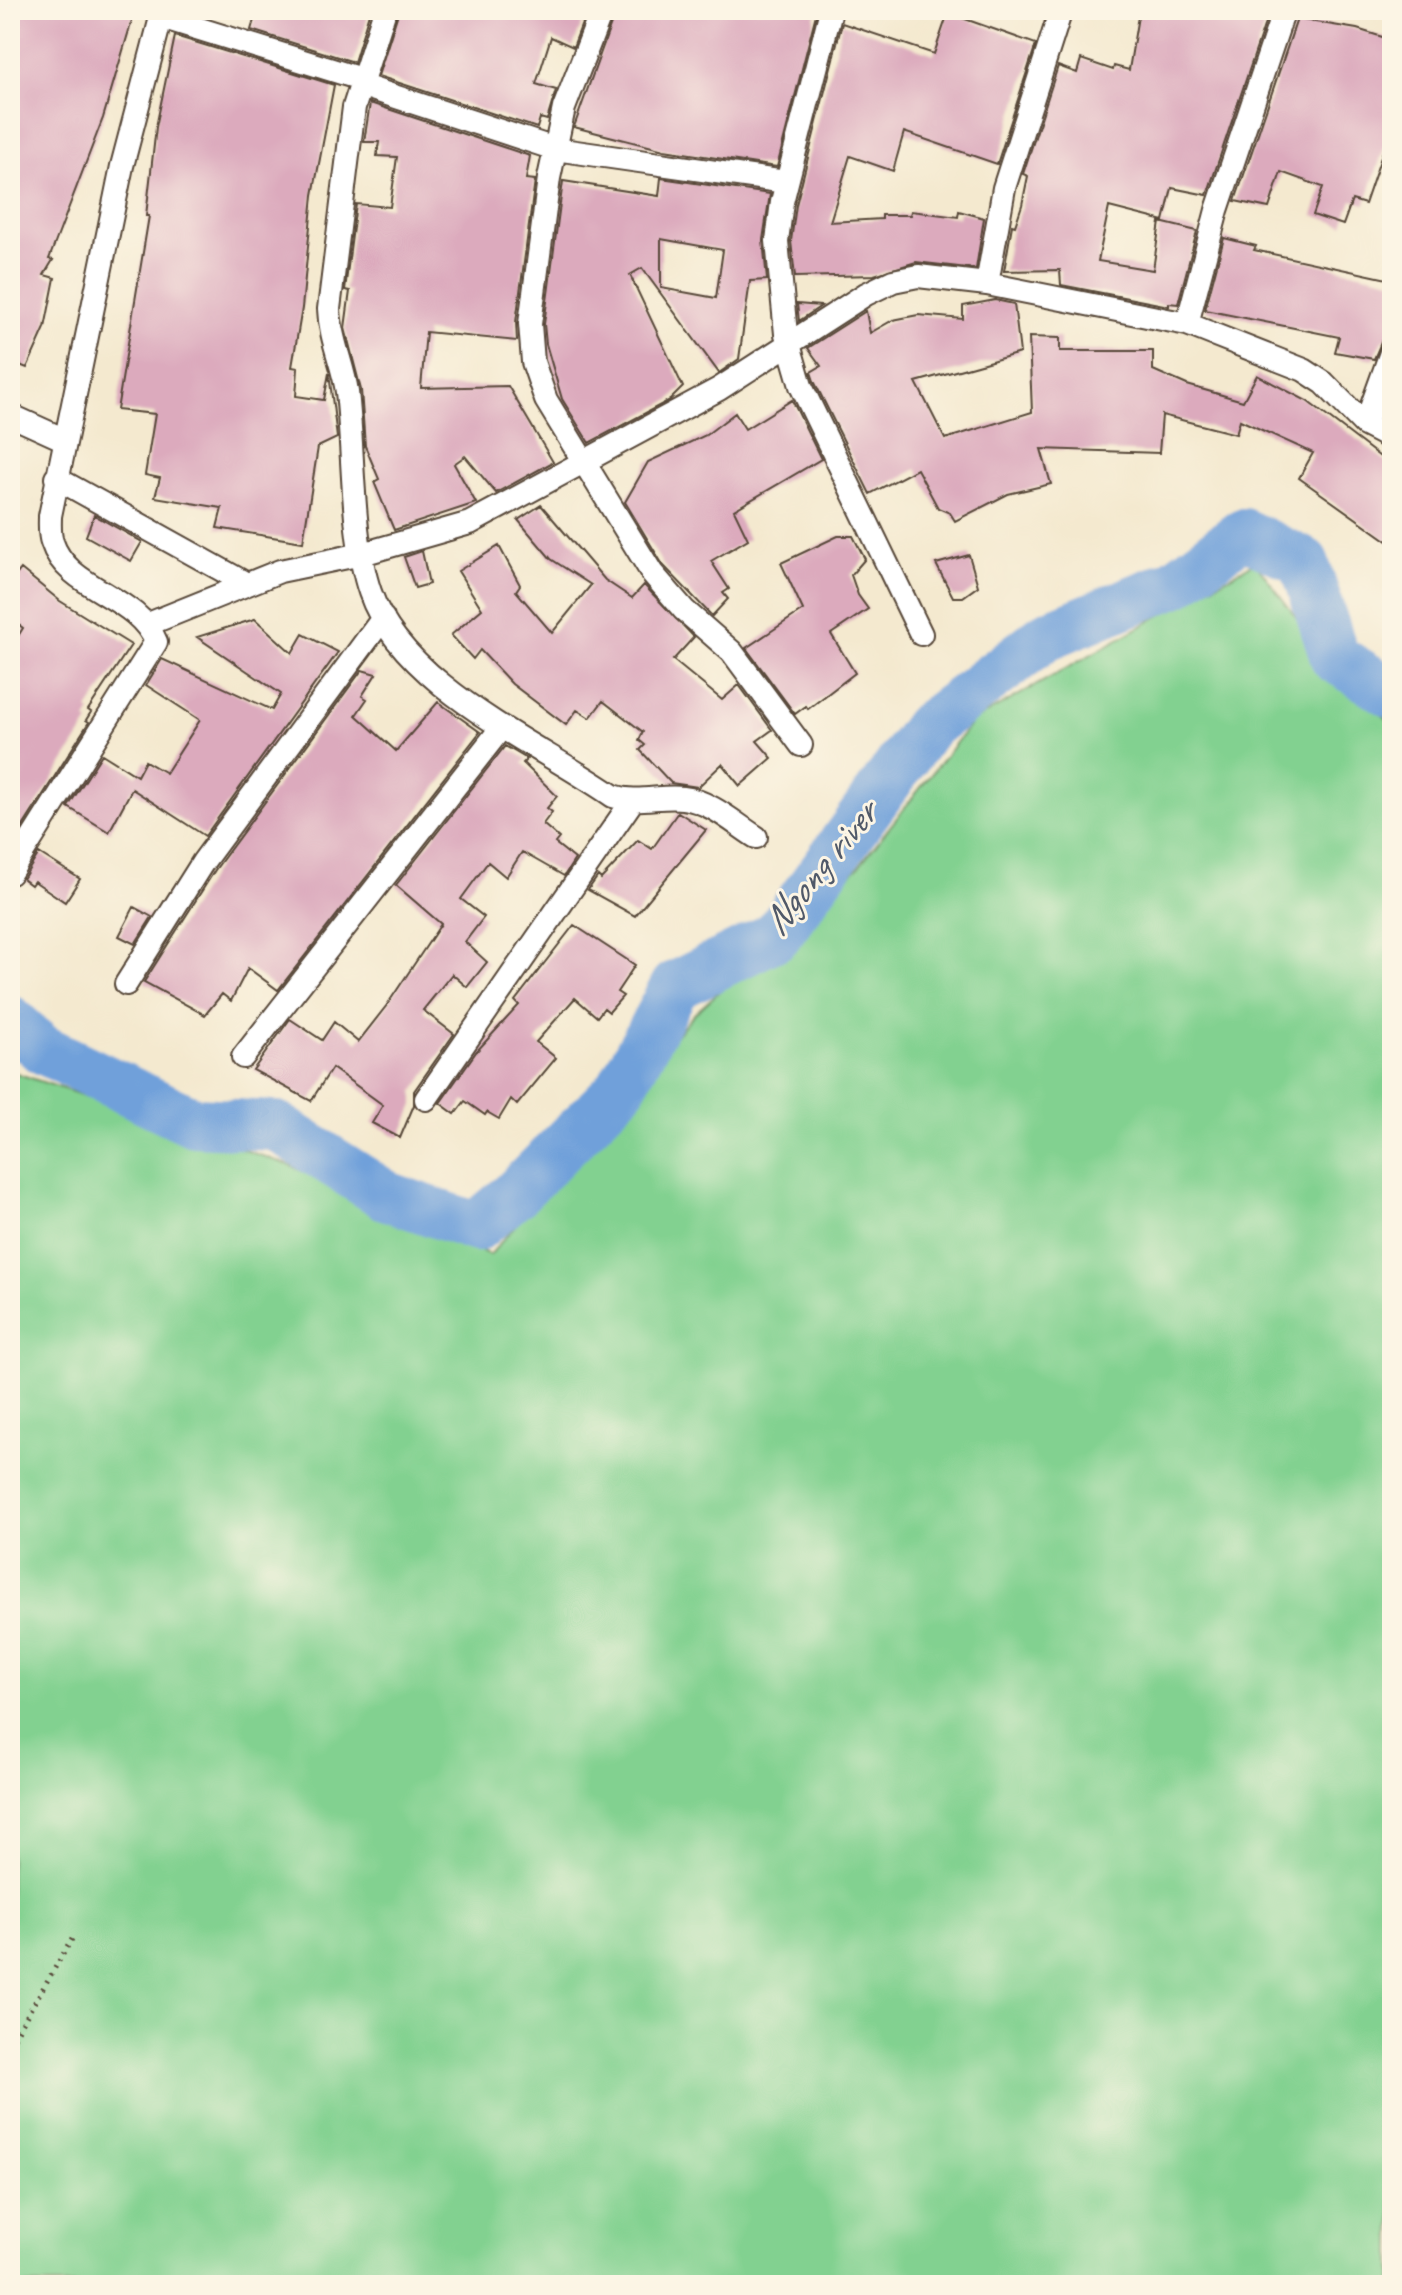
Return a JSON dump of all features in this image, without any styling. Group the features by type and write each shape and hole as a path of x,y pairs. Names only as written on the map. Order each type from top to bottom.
{"street":[{"path":"385,10 360,82 329,309 332,343 346,391 362,554 370,592 383,618 426,671 502,727 613,796 633,800 681,797 696,800 756,837"},
{"path":"602,10 564,108 555,149 534,276 530,324 533,362 546,400 652,573 684,610 732,652 801,745"},
{"path":"831,10 786,182 777,241 789,346 806,397 921,634"},
{"path":"987,284 1004,188 1061,10"},
{"path":"1187,324 1217,210 1284,10"},
{"path":"10,873 156,642 146,625 61,559 51,541 56,478 122,166 162,13 555,149 786,182"},
{"path":"146,625 299,566 362,554 470,523 719,389 866,294 893,281 918,276 987,284 1187,324 1304,370 1324,383 1365,425 1392,439"},
{"path":"1365,425 1392,350"},
{"path":"10,415 65,440"},
{"path":"56,478 247,584"},
{"path":"126,984 203,862 383,618"},
{"path":"243,1057 502,727"},
{"path":"426,1099 633,800"}],"path":[{"path":"10,2044 75,1934"}],"green space":[{"path":"1255,562 1347,685 1392,723 1392,2285 10,2285 10,1071 289,1165 490,1255 694,1014 858,867 973,721"}],"building":[{"path":"10,10 135,10 103,118 49,259 53,260 44,275 55,278 45,328 27,368 10,361"},
{"path":"257,10 370,10 354,62 251,30"},
{"path":"399,10 587,10 573,47 551,37 536,84 556,90 547,120 540,118 537,128 378,76"},
{"path":"616,10 804,10 816,14 777,167 664,150 574,127"},
{"path":"1139,10 1237,10 1267,17 1207,195 1172,188 1164,221 1109,207 1098,261 1153,270 1160,222 1197,231 1178,304 1169,303 1169,306 1061,285 1060,270 1004,271 1012,225 1015,226 1022,205 1028,176 1023,174 1058,66 1077,73 1081,59 1113,70 1114,66 1129,70"},
{"path":"948,13 1036,44 997,164 904,132 893,171 850,156 830,222 882,219 882,215 910,215 911,211 958,217 959,211 984,218 976,269 916,262 874,275 795,277 791,241 796,205 842,23 934,54"},
{"path":"1297,19 1357,29 1392,40 1392,125 1365,204 1352,200 1343,225 1313,215 1323,187 1281,172 1269,208 1235,201"},
{"path":"175,36 334,85 313,195 302,308 292,367 298,368 296,396 324,400 329,373 337,438 318,447 303,542 217,528 222,508 155,497 160,478 145,475 155,414 117,410 149,216 146,216 156,127"},
{"path":"370,103 530,156 526,179 535,180 516,322 517,341 426,332 421,388 508,386 553,462 496,493 465,456 454,464 476,503 394,530 374,482 379,479 365,446 361,390 345,328 350,291 345,290 356,204 390,207 397,157 377,156 379,142 364,142"},
{"path":"661,178 770,194 763,240 767,280 750,281 739,359 719,373 642,268 630,275 683,387 670,400 589,443 562,399 546,344 544,324 563,181 659,196","holes":["661,239 723,250 716,298 661,288"]},
{"path":"1224,238 1256,246 1254,250 1392,280 1392,336 1382,340 1374,359 1335,352 1339,337 1205,310"},
{"path":"995,300 1014,304 1020,353 916,382 945,439 1032,412 1029,337 1060,338 1060,351 1153,351 1153,370 1187,385 1243,401 1257,375 1307,401 1392,466 1392,544 1299,478 1313,453 1240,420 1236,434 1162,415 1159,453 1041,449 1051,484 1008,494 955,521 950,513 938,508 917,469 870,494 814,381 811,372 821,366 808,348 866,311 870,333 893,320 918,315 963,319 963,306"},
{"path":"797,304 821,306 799,321"},
{"path":"792,400 821,459 734,510 748,539 711,561 729,589 723,593 728,599 712,616 663,565 625,502 648,462 706,435 735,413 745,429"},
{"path":"541,505 605,580 632,598 644,585 694,637 673,660 722,700 739,685 772,730 757,741 772,758 740,786 722,764 698,787 671,783 640,750 645,745 639,740 643,732 603,701 590,718 577,710 566,725 512,684 480,650 473,659 451,635 482,609 458,571 499,546 520,585 516,591 552,633 591,585 551,559 518,520"},
{"path":"94,515 142,542 131,561 86,536"},
{"path":"838,536 853,536 865,559 851,575 858,595 868,609 831,634 855,673 808,709 806,706 795,714 746,648 803,610 781,563"},
{"path":"422,551 429,584 415,588 404,557"},
{"path":"969,555 978,586 963,597 953,597 936,564"},
{"path":"21,569 60,601 131,645 88,710 91,712 86,720 89,722 10,847 10,649 23,628 10,618 10,583"},
{"path":"255,619 292,653 303,634 338,652 205,836 132,789 109,832 68,807 102,754 137,776 145,761 166,773 200,720 146,685 162,659 272,710 281,694 197,637"},
{"path":"362,670 376,674 362,696 367,699 356,715 396,751 438,702 480,732 278,990 248,968 231,1001 222,994 205,1015 144,982 215,870"},
{"path":"505,746 527,759 523,763 557,796 547,808 552,812 543,824 559,838 555,843 575,859 564,876 522,852 506,877 488,862 461,899 484,917 465,942 487,962 467,987 452,974 423,1010 454,1034 414,1091 414,1105 400,1138 372,1123 383,1105 332,1068 311,1101 253,1070 290,1019 322,1040 334,1022 358,1042 387,1005 441,924 396,885"},
{"path":"678,812 706,830 635,916 588,890 598,876 601,879 638,840 652,849"},
{"path":"39,853 80,879 65,902 34,881 31,885 23,879"},
{"path":"134,907 152,917 135,944 119,936"},
{"path":"574,925 635,965 617,992 623,996 609,1012 604,1008 597,1017 575,998 536,1042 556,1058 517,1105 511,1099 499,1119 487,1112 485,1115 465,1101 455,1114 440,1103 476,1052 519,1005 515,1001"}],"waterway":[{"name":"Ngong river","path":"10,1020 42,1049 194,1122 276,1126 387,1196 476,1227 514,1195 620,1089 675,986 776,936 927,727 1046,636 1175,583 1243,533 1304,562 1335,658 1392,693"}]}
